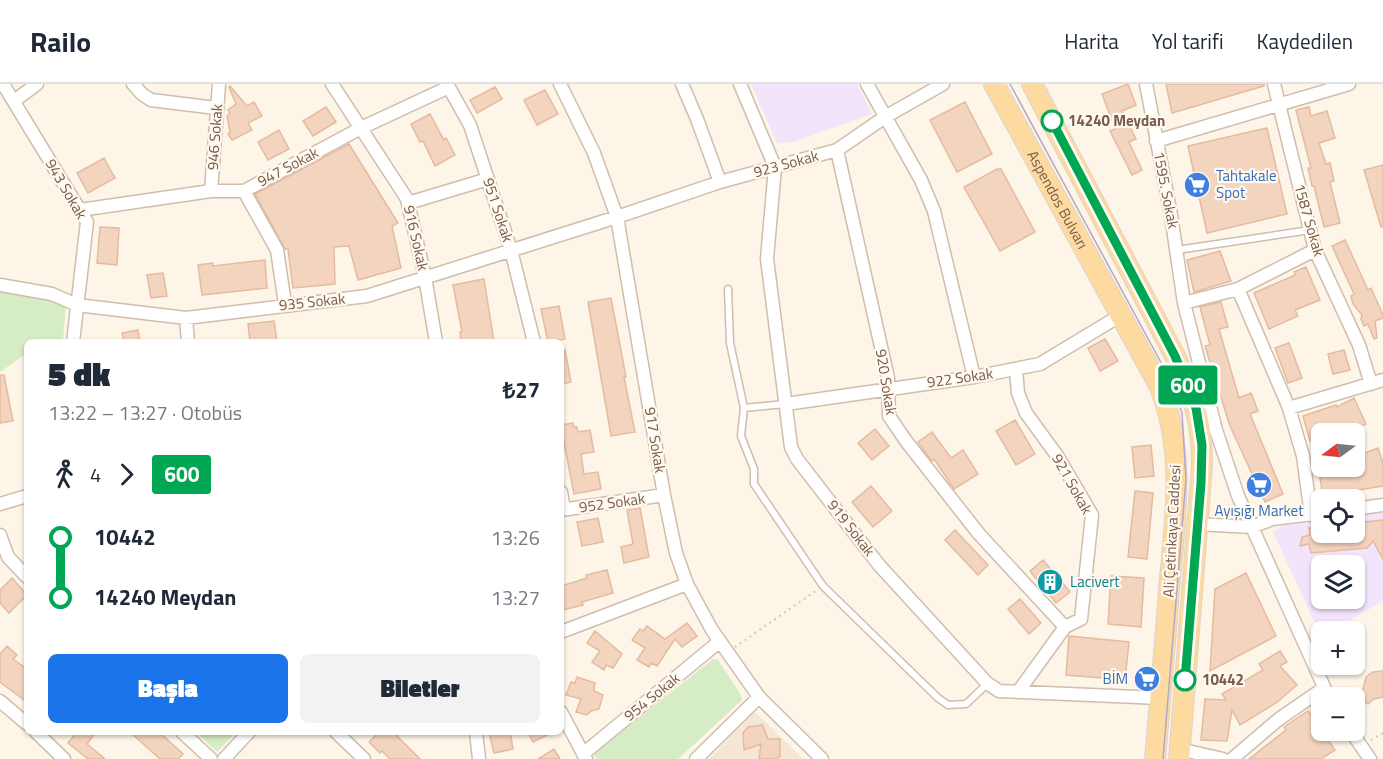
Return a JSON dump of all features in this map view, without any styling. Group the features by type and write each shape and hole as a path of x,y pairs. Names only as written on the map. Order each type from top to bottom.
{"main road":[{"name":"Aspendos Bulvarı","path":"994,84 1121,315"},
{"name":"Aspendos Bulvarı","path":"1032,84 1175,356 1192,395 1199,420 1202,445 1179,754"},
{"name":"Ali Çetinkaya Caddesi","path":"1121,315 1160,387 1169,410 1175,442 1178,490 1155,759"}],"street":[{"name":"943 Sokak","path":"3,84 87,222 73,339"},
{"path":"14,101 37,84"},
{"path":"133,84 151,100 216,108"},
{"name":"946 Sokak","path":"211,191 219,84"},
{"name":"916 Sokak","path":"332,84 407,198 425,277 435,339"},
{"name":"917 Sokak","path":"560,84 594,153 616,217 664,495 676,554 687,584 712,630 759,697 822,759"},
{"path":"682,84 720,182"},
{"path":"740,84 775,167"},
{"path":"867,84 921,180 934,211 974,377"},
{"name":"923 Sokak","path":"616,217 720,182 837,150 885,117 943,84"},
{"name":"1595. Sokak","path":"1146,84 1172,215 1184,303 1216,430 1238,496 1323,687"},
{"name":"1587 Sokak","path":"1274,84 1315,250 1377,382"},
{"path":"1156,141 1349,84"},
{"name":"947 Sokak","path":"80,210 211,191 244,191 361,128 448,86"},
{"name":"951 Sokak","path":"448,86 470,125 511,250 533,339"},
{"name":"920 Sokak","path":"837,150 888,388 889,416 979,534 1065,627"},
{"name":"919 Sokak","path":"775,167 768,259 791,447 796,459 879,565 987,683 999,691 1160,698"},
{"path":"408,203 488,179"},
{"path":"244,191 278,250 285,304"},
{"name":"935 Sokak","path":"0,285 52,294 77,305 186,318 285,304 367,296 616,217"},
{"path":"1184,303 1238,289 1315,250"},
{"path":"1238,289 1289,408 1311,492"},
{"name":"922 Sokak","path":"786,404 974,377 1040,364 1121,315"},
{"path":"186,318 188,339"},
{"name":"921 Sokak","path":"1016,370 1018,393 1026,413 1058,457 1092,515 1081,619 1065,627 1018,692"},
{"path":"1289,408 1377,382"},
{"name":"952 Sokak","path":"564,510 664,495"},
{"path":"0,504 24,497"},
{"path":"1365,507 1383,505"},
{"path":"1197,524 1252,527 1272,519 1311,515"},
{"path":"0,540 8,557 24,574"},
{"path":"564,631 687,584"},
{"name":"954 Sokak","path":"585,756 724,646"},
{"path":"696,759 759,697"},
{"path":"0,701 24,721"},
{"path":"1232,759 1279,719 1311,701"},
{"path":"564,718 585,756"},
{"path":"39,735 64,759"},
{"path":"185,735 211,759"},
{"path":"224,759 246,735"},
{"path":"339,735 364,759"},
{"path":"476,735 479,759"},
{"path":"1358,741 1370,759"},
{"path":"1179,754 1223,759"}],"lane":[{"path":"1177,256 1310,230"},
{"path":"728,289 730,343 744,408 741,436 754,469 754,484 823,586 948,705 966,704 987,683"},
{"path":"744,408 786,404"}],"path":[{"path":"724,646 823,586"},
{"path":"1361,746 1383,733"}],"shaded area":[{"path":"751,84 857,84 872,114 793,142 777,143"},
{"path":"1383,513 1383,601 1349,621 1314,621 1273,532 1281,526 1311,522 1311,543 1365,543 1365,515"},
{"path":"754,711 803,759 709,759"}],"green space":[{"path":"0,291 66,303 63,339 24,339 24,355 0,372"},
{"path":"713,659 718,660 742,700 678,759 597,759 594,754"},
{"path":"199,735 233,735 217,752"}],"building":[{"path":"1128,84 1136,105 1122,111 1136,139 1129,142 1142,170 1132,175 1110,131 1115,129 1102,94"},
{"path":"1166,84 1264,84 1264,86 1172,113"},
{"path":"230,86 247,106 254,102 262,116 248,123 252,130 232,140 228,134 230,132 227,116 230,113 228,110 236,104"},
{"path":"495,87 502,99 477,113 470,100"},
{"path":"545,90 558,114 537,125 524,100"},
{"path":"965,102 992,154 957,172 930,120"},
{"path":"326,107 336,122 313,136 303,121"},
{"path":"1309,107 1311,116 1327,111 1335,138 1319,143 1326,164 1330,163 1334,181 1330,182 1340,223 1324,227 1314,186 1312,186 1308,168 1311,168 1296,110"},
{"path":"430,114 455,155 435,166 423,141 420,142 411,124"},
{"path":"1267,128 1287,214 1207,233 1188,146"},
{"path":"279,130 289,149 268,160 258,142"},
{"path":"349,144 398,223 392,226 401,268 358,280 349,246 334,247 335,284 293,288 288,249 285,249 255,194"},
{"path":"104,158 115,178 88,193 77,173"},
{"path":"1383,165 1383,227 1381,227 1364,170"},
{"path":"1001,169 1035,232 1000,251 964,187"},
{"path":"100,227 119,228 117,265 97,263"},
{"path":"1345,240 1368,290 1371,288 1383,315 1383,318 1375,321 1377,338 1374,339 1368,324 1364,326 1362,315 1353,304 1351,296 1354,294 1332,246"},
{"path":"1220,251 1231,281 1194,292 1187,260"},
{"path":"265,260 267,288 202,295 198,265 213,263 213,266"},
{"path":"1306,267 1320,300 1295,310 1298,316 1269,329 1254,293 1295,275 1294,272"},
{"path":"163,273 167,296 151,298 147,275"},
{"path":"484,279 494,339 461,339 460,332 462,332 453,285"},
{"path":"611,298 635,432 611,436 588,302"},
{"path":"1221,302 1228,327 1219,329 1239,398 1251,393 1258,411 1250,414 1283,494 1265,502 1230,426 1205,346 1210,345 1200,307"},
{"path":"559,306 565,339 547,339 541,309"},
{"path":"274,321 277,339 250,339 248,324"},
{"path":"138,330 140,339 123,339 122,333"},
{"path":"1105,339 1118,361 1100,371 1088,348"},
{"path":"1289,343 1302,378 1288,383 1275,348"},
{"path":"564,350 565,350 571,382 564,383"},
{"path":"1344,350 1350,370 1333,374 1328,354"},
{"path":"0,375 4,375 13,421 0,423"},
{"path":"1354,398 1366,424 1311,423 1310,441 1303,416 1336,405 1337,407"},
{"path":"1015,420 1035,454 1016,465 996,431"},
{"path":"573,423 578,432 590,430 594,452 581,454 584,474 598,472 601,489 574,494 564,442 564,424"},
{"path":"875,429 889,446 872,460 858,443"},
{"path":"932,432 951,458 963,450 978,474 954,489 934,459 932,461 918,442"},
{"path":"1151,445 1154,476 1135,478 1132,447"},
{"path":"1378,448 1383,463 1383,486 1365,489 1322,489 1320,477 1365,477 1365,453"},
{"path":"871,486 892,511 873,527 852,502"},
{"path":"1135,491 1153,493 1147,559 1128,557"},
{"path":"640,508 649,557 624,563 621,547 633,544 627,510"},
{"path":"598,518 603,542 582,546 577,522"},
{"path":"1383,520 1383,559 1373,541 1367,548 1311,553 1309,544 1300,546 1302,537 1310,535 1309,528 1311,528 1311,543 1365,543 1365,522"},
{"path":"955,530 988,565 978,575 945,540"},
{"name":"Lacivert","path":"1043,560 1070,592 1056,603 1030,571"},
{"path":"607,570 613,593 564,610 564,585 587,578 586,575"},
{"path":"1246,573 1276,636 1210,671 1215,589"},
{"path":"1111,576 1144,578 1141,627 1108,624"},
{"path":"12,578 24,592 24,598 9,613 0,603 0,590"},
{"path":"1020,599 1041,623 1029,634 1008,609"},
{"path":"687,623 697,636 682,647 675,639 657,666 651,663 649,667 637,660 645,648 632,640 640,629 643,631 647,626 665,639"},
{"path":"595,631 622,654 613,668 606,665 604,670 592,662 600,651 587,643"},
{"path":"1069,636 1129,642 1125,680 1066,675"},
{"path":"7,646 17,655 13,659 24,667 24,700 0,682 0,654"},
{"path":"1280,651 1287,662 1280,666 1297,685 1276,703 1240,725 1232,710 1227,741 1201,740 1205,699 1226,700 1222,694 1263,670 1259,664"},
{"path":"1383,671 1383,697 1374,699 1368,704 1365,701 1364,687 1366,677 1373,672"},
{"path":"577,677 595,683 594,691 603,695 599,709 587,715 576,712 581,699 566,695 571,682 575,683"},
{"path":"1308,711 1311,715 1311,741 1329,741 1335,750 1321,759 1249,759 1286,730 1284,727"},
{"path":"762,724 768,739 780,739 780,756 776,759 759,759 761,744 744,750 743,733 748,727"},
{"path":"75,735 94,735 87,744 105,759 88,759 68,743"},
{"path":"133,735 162,735 183,754 178,759 160,759"},
{"path":"376,735 398,735 420,759 390,759 369,742"},
{"path":"490,735 511,735 513,749 494,753"},
{"path":"530,735 547,735 533,742"},
{"path":"554,749 560,759 538,759"}],"tram line":[{"path":"1010,84 1171,381 1182,413 1186,479 1163,759"}],"bus line":[{"name":"600","path":"1052,121 1175,356 1192,395 1199,420 1202,465 1185,680"}],"place":[{"name":"14240 Meydan","path":"1052,121"},
{"name":"Tahtakale Spot","path":"1197,185"},
{"name":"Ayışığı Market","path":"1259,485"},
{"name":"Lacivert","path":"1050,582"},
{"name":"BİM","path":"1147,679"},
{"name":"10442","path":"1185,680"}]}
